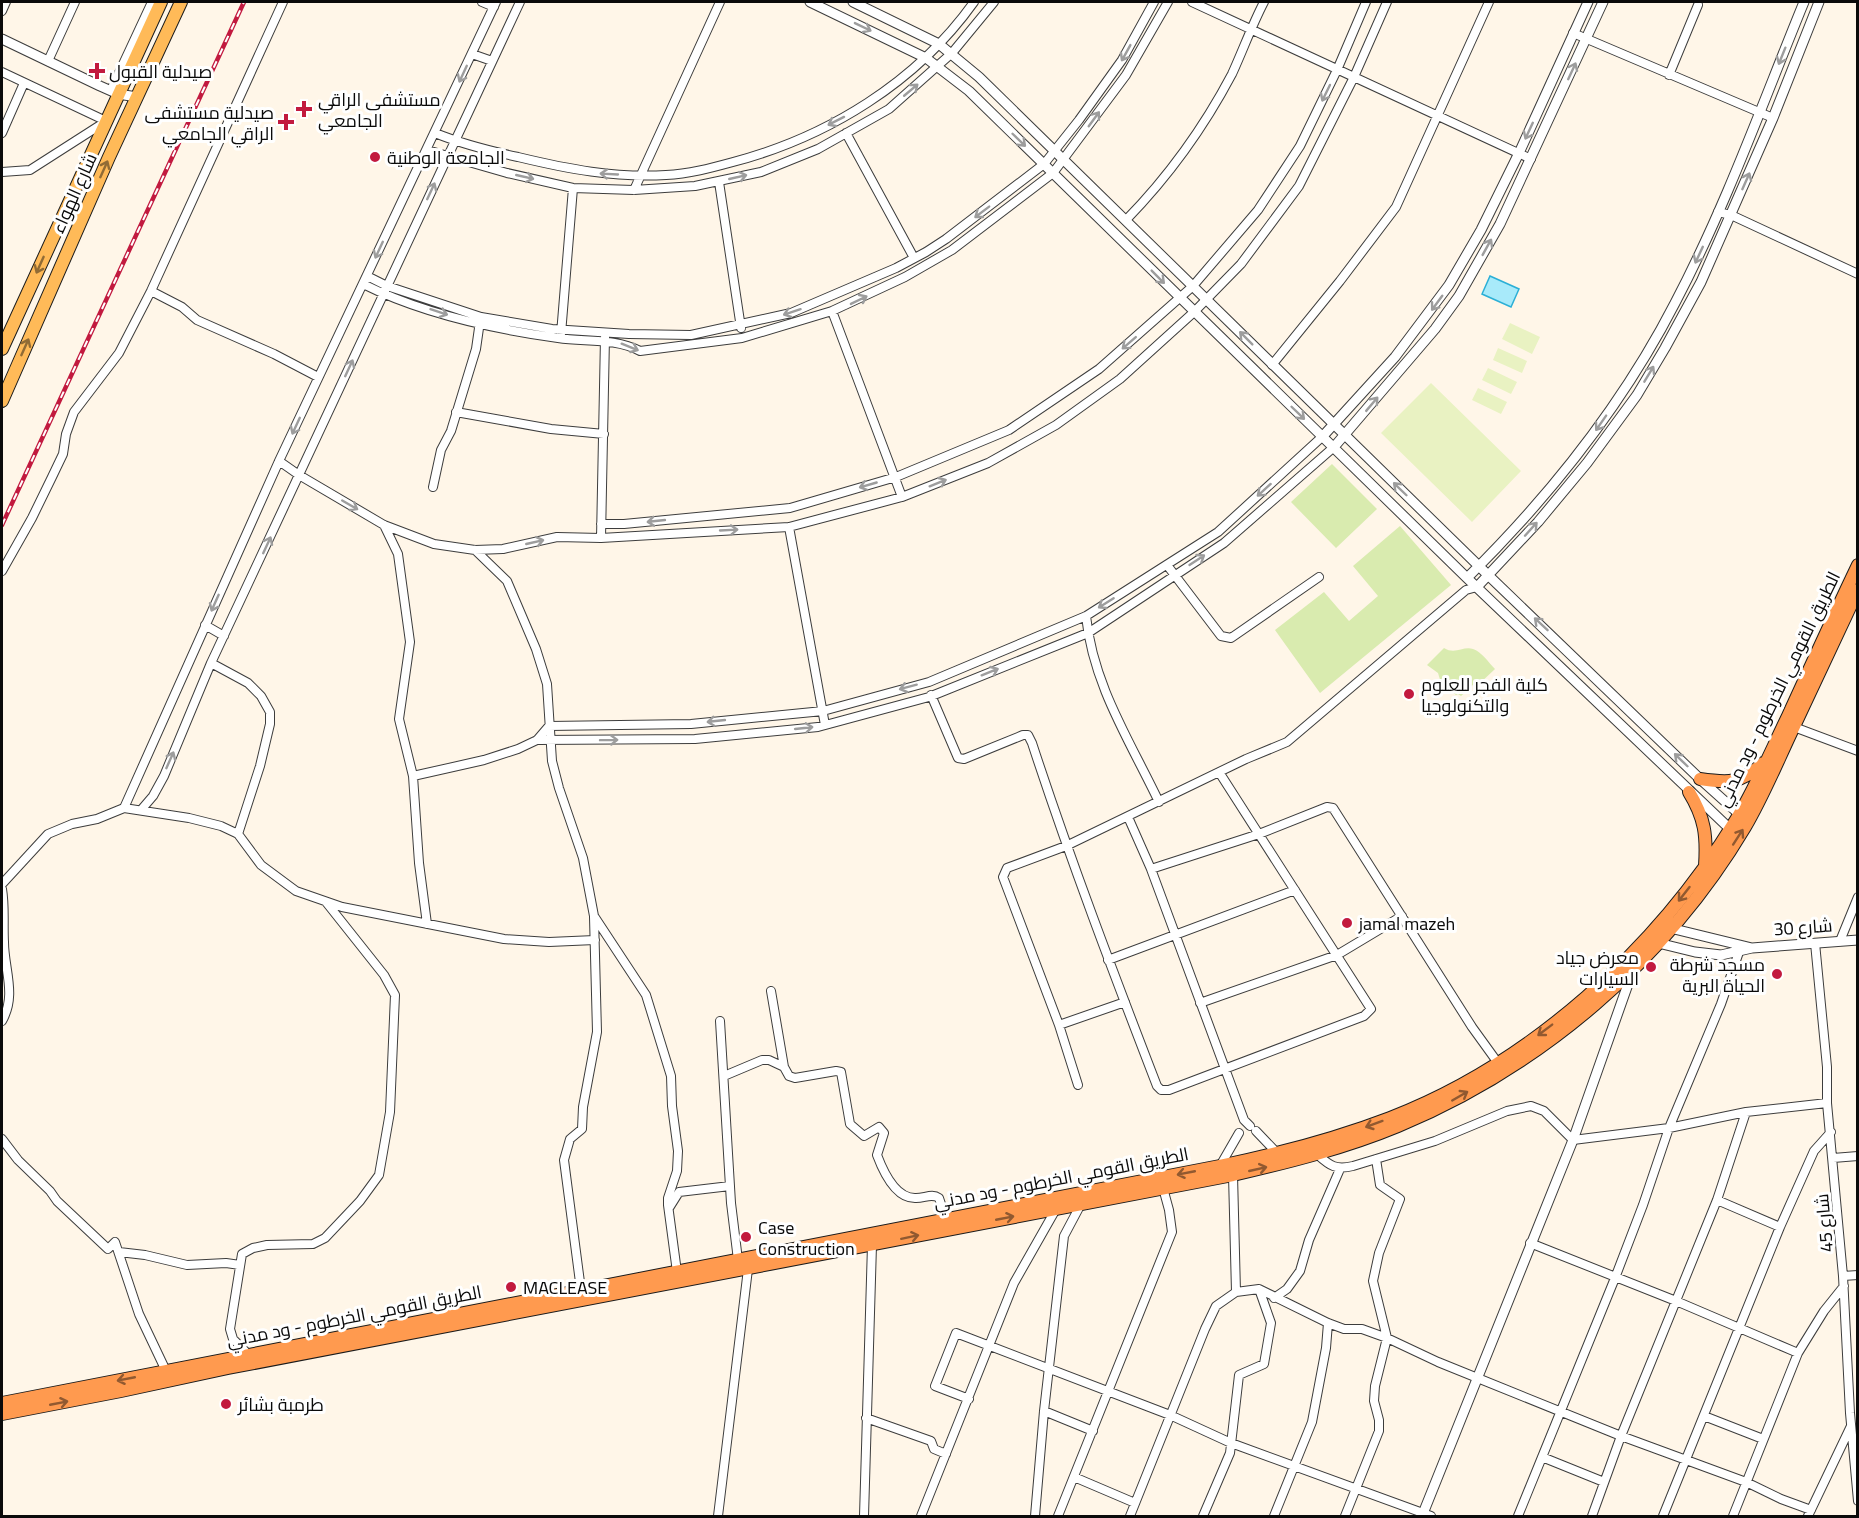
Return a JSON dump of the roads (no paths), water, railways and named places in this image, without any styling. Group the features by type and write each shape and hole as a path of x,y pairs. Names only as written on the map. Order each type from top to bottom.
{"highway":[{"name":"الطريق القومي الخرطوم - ود مدني","path":"2,1414 168,1376 248,1354 1278,1154 1392,1117 1444,1094 1498,1063 1567,1013 1624,962 1678,902 1739,814 1768,758 1857,565"},
{"name":"الطريق القومي الخرطوم - ود مدني","path":"2,1403 237,1366 1233,1175 1318,1155 1398,1126 1448,1104 1503,1072 1574,1022 1658,943 1710,878 1745,826 1857,592"},
{"path":"1700,778 1718,782 1735,781 1753,772 1768,758"},
{"path":"1689,792 1699,809 1705,828 1705,866"}],"main road":[{"name":"شارع الهواء","path":"2,349 106,121 115,92 161,2"},
{"name":"شارع الهواء","path":"2,401 181,2"}],"street":[{"path":"2,11 6,2"},
{"path":"48,61 75,2"},
{"path":"115,92 152,2"},
{"path":"2,571 32,519 63,454 74,412 119,353 151,291 283,2"},
{"path":"124,808 279,461 495,4 482,2"},
{"path":"141,810 153,796 164,776 224,636 520,2"},
{"path":"634,190 720,2"},
{"path":"810,2 926,57 969,91 1467,578 1730,829"},
{"path":"856,2 939,44 980,76 1489,576 1739,814"},
{"path":"435,133 455,141 575,170 640,175 693,172 759,155 812,134 877,98 926,57 974,2"},
{"path":"427,150 573,188 634,190 695,186 761,172 818,149 889,109 952,53 994,2"},
{"path":"561,334 691,335 741,325 791,313 914,258 946,239 1044,164 1122,60 1154,2"},
{"path":"365,280 383,294 480,321 625,344 640,351 742,338 832,311 905,277 952,250 1053,173 1126,75 1168,2"},
{"path":"1192,2 1531,159"},
{"path":"1126,220 1162,182 1195,135 1229,78 1264,2"},
{"path":"601,524 624,524 789,508 896,477 1009,430 1098,369 1180,298 1193,286 1264,201 1300,146 1337,70 1366,2"},
{"path":"279,461 384,525 434,544 475,550 503,549 557,537 601,538 789,526 902,497 988,463 1056,425 1120,379 1194,312 1241,264 1299,186 1354,78 1387,2"},
{"path":"1272,365 1396,207 1436,114 1489,2"},
{"path":"537,740 549,726 698,723 823,711 929,682 1086,616 1218,532 1335,425 1395,357 1442,297 1481,230 1588,2"},
{"path":"413,776 484,760 537,740 695,739 825,725 931,695 1088,633 1224,543 1334,447 1446,315 1490,244 1603,2"},
{"path":"1466,590 1467,578 1509,535 1597,429 1643,359 1675,304 1718,212 1804,2"},
{"path":"1078,1085 1059,1025 1003,877 1007,868 1066,846 1219,772 1287,742 1466,590 1477,587 1489,576 1587,463 1637,395 1684,315 1701,282 1773,118 1818,2"},
{"path":"1669,75 1698,5"},
{"path":"1573,33 1773,118"},
{"path":"2,39 115,92 137,97"},
{"path":"472,54 492,61"},
{"path":"2,72 106,121"},
{"path":"2,133 24,83"},
{"path":"2,172 30,170 106,121"},
{"path":"846,133 914,258"},
{"path":"719,182 742,338"},
{"path":"561,334 573,188"},
{"path":"1718,212 1731,215 1857,274"},
{"path":"365,280 480,321"},
{"path":"151,291 182,307 197,320 274,354 318,377"},
{"path":"832,311 902,497"},
{"path":"433,487 441,450 451,431 476,350 480,321"},
{"path":"601,538 605,333"},
{"path":"456,412 551,429 604,434"},
{"path":"1421,533 1433,521"},
{"path":"384,525 398,554 410,642 399,719 413,776 419,864 427,924"},
{"path":"789,526 825,725"},
{"path":"1509,535 1518,544"},
{"path":"475,550 507,581 537,649 547,684 552,761 583,858 594,916 597,1032 583,1107 582,1129 570,1139 564,1160 580,1290"},
{"path":"1167,564 1221,636 1226,638 1231,638 1319,577"},
{"path":"1086,616 1096,670 1111,707 1159,802"},
{"path":"205,625 224,636"},
{"path":"212,663 248,683 261,696 270,712 270,724 238,834"},
{"path":"931,695 958,758 964,759 1028,735 1108,960 1157,1086 1161,1090 1169,1090 1364,1016 1371,1009 1219,772"},
{"path":"695,739 698,723"},
{"path":"1794,727 1857,751"},
{"path":"1151,869 1259,834 1327,807 1333,808 1472,1027 1498,1063"},
{"path":"2,884 48,834 124,808 189,818 221,826 238,834 261,865 296,891 326,902 504,939 549,942 595,940"},
{"path":"1128,818 1151,869 1246,1127 1278,1154"},
{"path":"2,889 5,905 5,974 10,996 7,1012 2,1021"},
{"path":"1108,960 1295,890"},
{"path":"1840,941 1857,897"},
{"path":"248,1354 233,1339 230,1329 242,1254 253,1248 267,1245 313,1244 325,1238 360,1201 379,1175 390,1112 395,995 384,975 326,902"},
{"path":"594,916 646,995 672,1076 672,1106 678,1151 677,1171 668,1198 668,1209 677,1272"},
{"path":"1200,1003 1337,955 1402,916"},
{"name":"شارع 30","path":"1670,928 1752,948"},
{"name":"شارع 30","path":"1658,943 1713,955 1752,948 1857,940"},
{"name":"شارع 45","path":"1815,944 1854,1412 1851,1425 1857,1501"},
{"path":"1518,1516 1644,1205 1669,1128 1721,1004 1739,952"},
{"path":"969,1399 935,1386 956,1333 1170,1415 1232,1443 1426,1516 1477,1377 1572,1140 1634,968"},
{"path":"771,991 784,1067 789,1076 795,1078 841,1072 850,1124 864,1136 879,1127 884,1133 877,1155 886,1175 905,1196 912,1198 933,1195 939,1198 946,1219"},
{"path":"1059,1025 1125,1002"},
{"path":"720,1021 730,1185 738,1260"},
{"path":"724,1076 762,1060 769,1060 784,1067"},
{"path":"1572,1140 1669,1128 1746,1112 1827,1103"},
{"path":"1318,1155 1330,1165 1340,1169 1435,1141 1507,1111 1531,1106 1544,1111 1572,1140"},
{"path":"1592,1516 1621,1436 1717,1200 1746,1112"},
{"path":"1220,1166 1246,1127"},
{"path":"1663,1516 1780,1227 1814,1151 1831,1132"},
{"path":"2,1139 18,1160 88,1231 108,1249 116,1242 139,1314 168,1376"},
{"path":"1833,1158 1857,1156"},
{"path":"1345,1516 1379,1431 1379,1420 1374,1401 1375,1386 1387,1338 1373,1281 1379,1253 1400,1199 1380,1185 1376,1159"},
{"path":"1274,1298 1287,1289 1300,1271 1309,1240 1340,1169"},
{"path":"1233,1175 1236,1292"},
{"path":"668,1209 679,1192 730,1185"},
{"path":"1058,1516 1172,1232 1163,1188"},
{"path":"1717,1200 1780,1227"},
{"path":"1035,1516 1044,1411 1064,1236 1081,1204"},
{"path":"921,1516 1014,1283 1056,1209"},
{"path":"1530,1243 1798,1353"},
{"path":"864,1516 872,1245"},
{"path":"119,1252 145,1255 187,1265 240,1265"},
{"path":"718,1516 748,1269"},
{"path":"1843,1275 1857,1275"},
{"path":"1733,1516 1798,1353 1824,1311 1844,1286"},
{"path":"1203,1516 1230,1453 1239,1375 1264,1364 1271,1323 1259,1289"},
{"path":"1130,1516 1216,1306 1236,1292 1259,1289 1328,1323 1344,1329 1362,1329 1387,1338 1561,1412 1746,1482 1809,1513 1851,1425"},
{"path":"1274,1516 1295,1467 1316,1407 1328,1323"},
{"path":"1044,1411 1093,1431"},
{"path":"1704,1416 1764,1439"},
{"path":"866,1418 931,1441 934,1449 946,1454"},
{"path":"1542,1457 1604,1482"},
{"path":"1074,1478 1135,1503"}],"water":[{"path":"1490,276 1519,289 1511,307 1482,294"}],"railway":[{"path":"2,525 244,2"}],"place":[{"name":"صيدلية القبول","path":"97,71"},
{"name":"مستشفى الراقي الجامعي","path":"304,109"},
{"name":"صيدلية مستشفى الراقي الجامعي","path":"286,122"},
{"name":"الجامعة الوطنية","path":"375,157"},
{"name":"كلية الفجر للعلوم والتكنولوجيا","path":"1409,694"},
{"name":"jamal mazeh","path":"1347,923"},
{"name":"معرض جياد السيارات","path":"1651,967"},
{"name":"مسجد شرطة الحياة البرية","path":"1777,974"},
{"name":"Case Construction","path":"746,1237"},
{"name":"MACLEASE","path":"511,1287"},
{"name":"طرمبة بشائر","path":"226,1404"}]}
